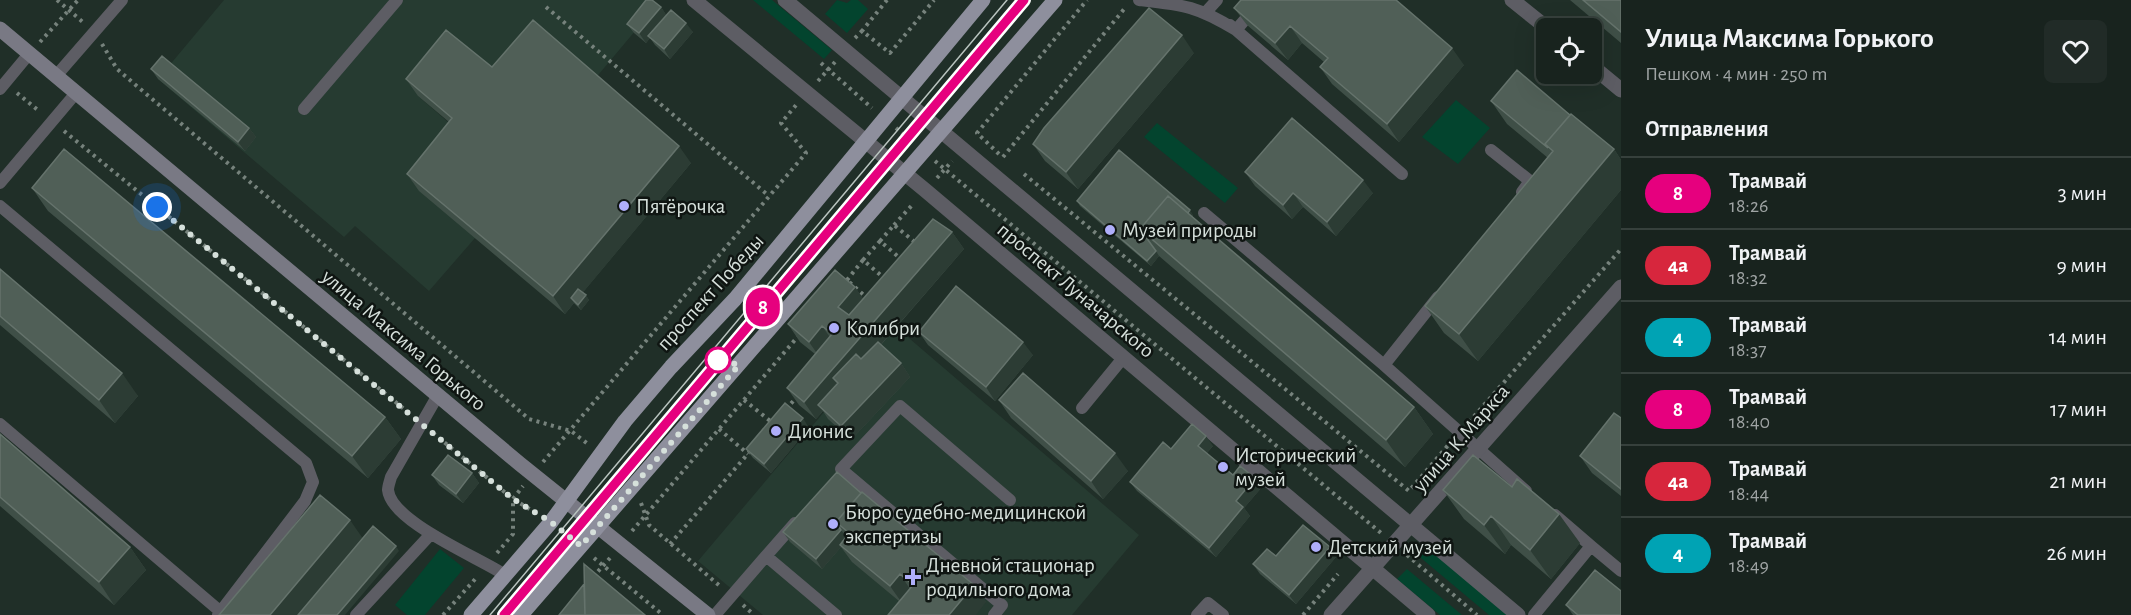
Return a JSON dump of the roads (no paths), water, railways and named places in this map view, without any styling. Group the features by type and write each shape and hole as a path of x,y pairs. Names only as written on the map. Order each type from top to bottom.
{"main road":[{"name":"проспект Победы","path":"471,615 551,522 600,453 671,367 735,299 983,0"},
{"path":"521,615 637,485 940,130 1055,0"}],"street":[{"name":"проспект Луначарского","path":"694,0 904,173 1428,615"},
{"name":"проспект Луначарского","path":"785,0 1518,615"},
{"path":"1512,0 1536,19"},
{"name":"улица Максима Горького","path":"0,29 533,474 708,615"},
{"path":"1602,74 1621,90"},
{"name":"улица К.Маркса","path":"1331,615 1621,287"}],"lane":[{"path":"56,76 122,0"},
{"path":"303,109 397,0"},
{"path":"1139,0 1209,5 1402,174"},
{"path":"1236,30 1263,0"},
{"path":"2,87 29,54"},
{"path":"0,183 76,93"},
{"path":"1491,150 1530,181 1511,206"},
{"path":"0,206 306,464 313,482 305,501 220,614 0,424"},
{"path":"1204,213 1384,365 1621,571"},
{"path":"1384,365 1444,290"},
{"path":"1082,408 1123,358"},
{"path":"438,395 391,477 388,490 392,500 429,535 505,574"},
{"path":"994,615 1002,605 838,473 900,406 1010,500"},
{"path":"716,615 804,513"},
{"path":"356,615 429,535"},
{"path":"1533,615 1591,546"},
{"path":"766,556 836,615"},
{"path":"1197,615 1208,603 1223,615"}],"tram line":[{"path":"490,615 1007,0"},
{"path":"504,615 1024,0"},
{"name":"8","path":"504,615 622,472 1024,0"}],"place":[{"name":"Пятёрочка","path":"624,206"},
{"name":"Музей природы","path":"1110,230"},
{"name":"Колибри","path":"834,328"},
{"name":"Дионис","path":"776,431"},
{"name":"Исторический музей","path":"1223,467"},
{"name":"Бюро судебно-медицинской экспертизы","path":"833,524"},
{"name":"Детский музей","path":"1316,547"},
{"name":"Дневной стационар родильного дома","path":"913,577"}]}
